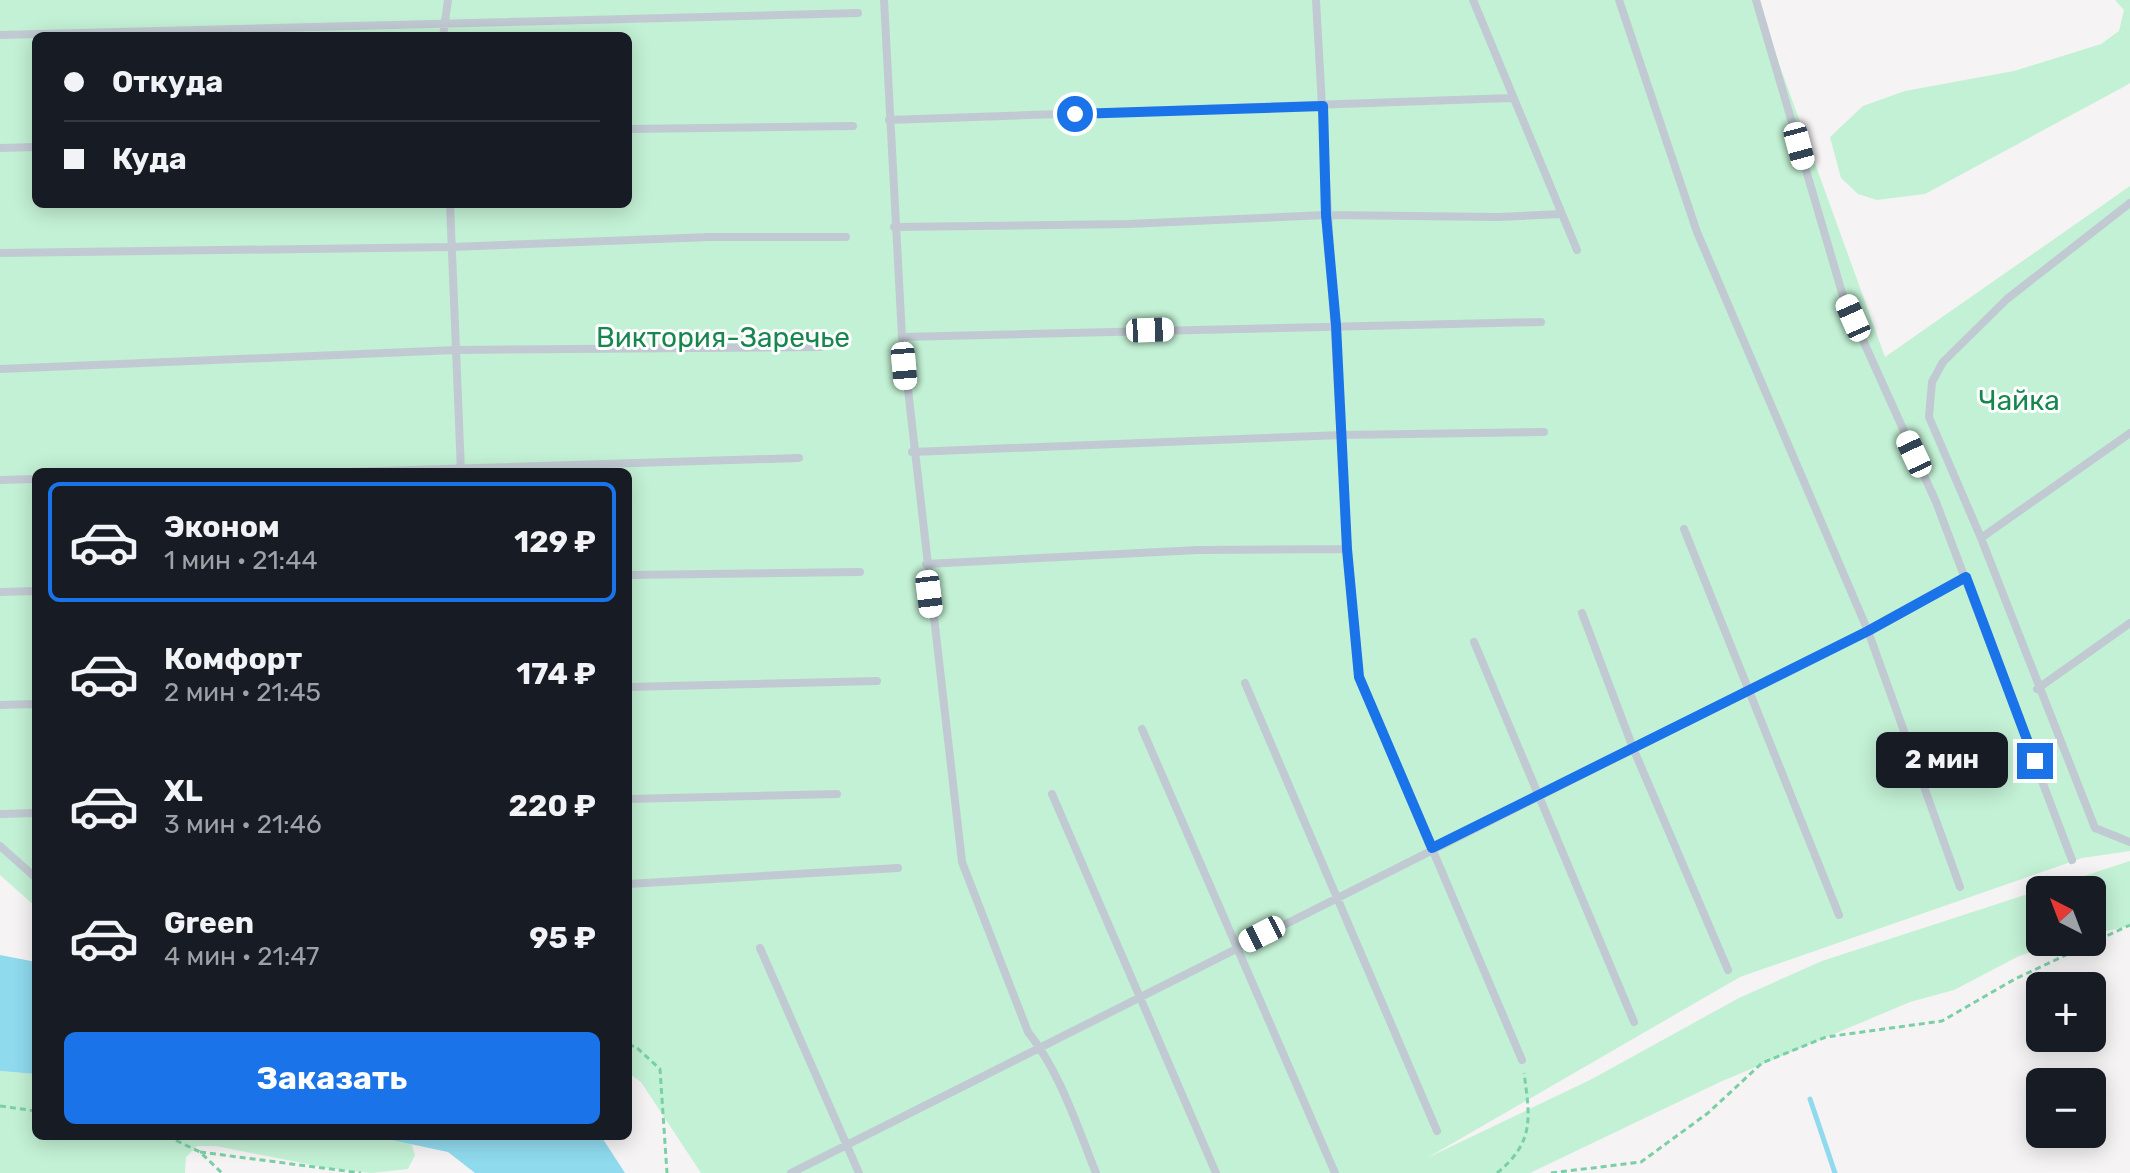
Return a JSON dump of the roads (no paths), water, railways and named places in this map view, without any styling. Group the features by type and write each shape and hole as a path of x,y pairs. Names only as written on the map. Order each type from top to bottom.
{"lane":[{"path":"443,32 448,0"},
{"path":"884,0 894,227 912,452 962,862 1028,1032 1040,1047 1096,1173"},
{"path":"1316,0 1347,549 1359,677 1522,1060"},
{"path":"1473,0 1511,98 1577,250"},
{"path":"1619,0 1697,232 1868,631 1960,887"},
{"path":"1756,0 1843,296 1966,577 2072,860"},
{"path":"111,32 858,13"},
{"path":"0,35 32,34"},
{"path":"889,120 1511,98"},
{"path":"632,129 853,126"},
{"path":"0,148 32,147"},
{"path":"2130,203 2007,299 1943,362 1932,382 1929,417 1981,538 2037,689 2095,828 2130,842"},
{"path":"450,208 461,468"},
{"path":"894,227 1128,224 1326,215 1498,217 1561,214"},
{"path":"0,253 452,247 710,237 846,237"},
{"path":"902,337 1541,322"},
{"path":"0,369 456,350 821,347"},
{"path":"912,452 1342,435 1544,432"},
{"path":"1981,538 2130,433"},
{"path":"539,468 799,458"},
{"path":"0,480 32,479"},
{"path":"1684,529 1839,915"},
{"path":"926,564 1198,550 1347,549"},
{"path":"632,575 860,572"},
{"path":"791,1173 1868,631 1966,577"},
{"path":"0,592 32,591"},
{"path":"1582,613 1633,748 1728,970"},
{"path":"2037,689 2130,623"},
{"path":"1474,642 1634,1022"},
{"path":"632,687 877,681"},
{"path":"1245,683 1437,1131"},
{"path":"0,705 32,704"},
{"path":"1142,729 1335,1173"},
{"path":"632,799 837,794"},
{"path":"1052,794 1216,1173"},
{"path":"0,814 32,813"},
{"path":"0,846 32,874"},
{"path":"632,884 898,868"},
{"path":"760,948 859,1173"}],"water":[{"path":"0,955 32,961 32,1074 0,1071"},
{"path":"392,1140 604,1140 625,1173 475,1173 448,1152"}],"waterway":[{"path":"1810,1099 1835,1173"}],"park label":[{"name":"Виктория-Заречье","path":"723,337"},
{"name":"Чайка","path":"2019,400"}]}
